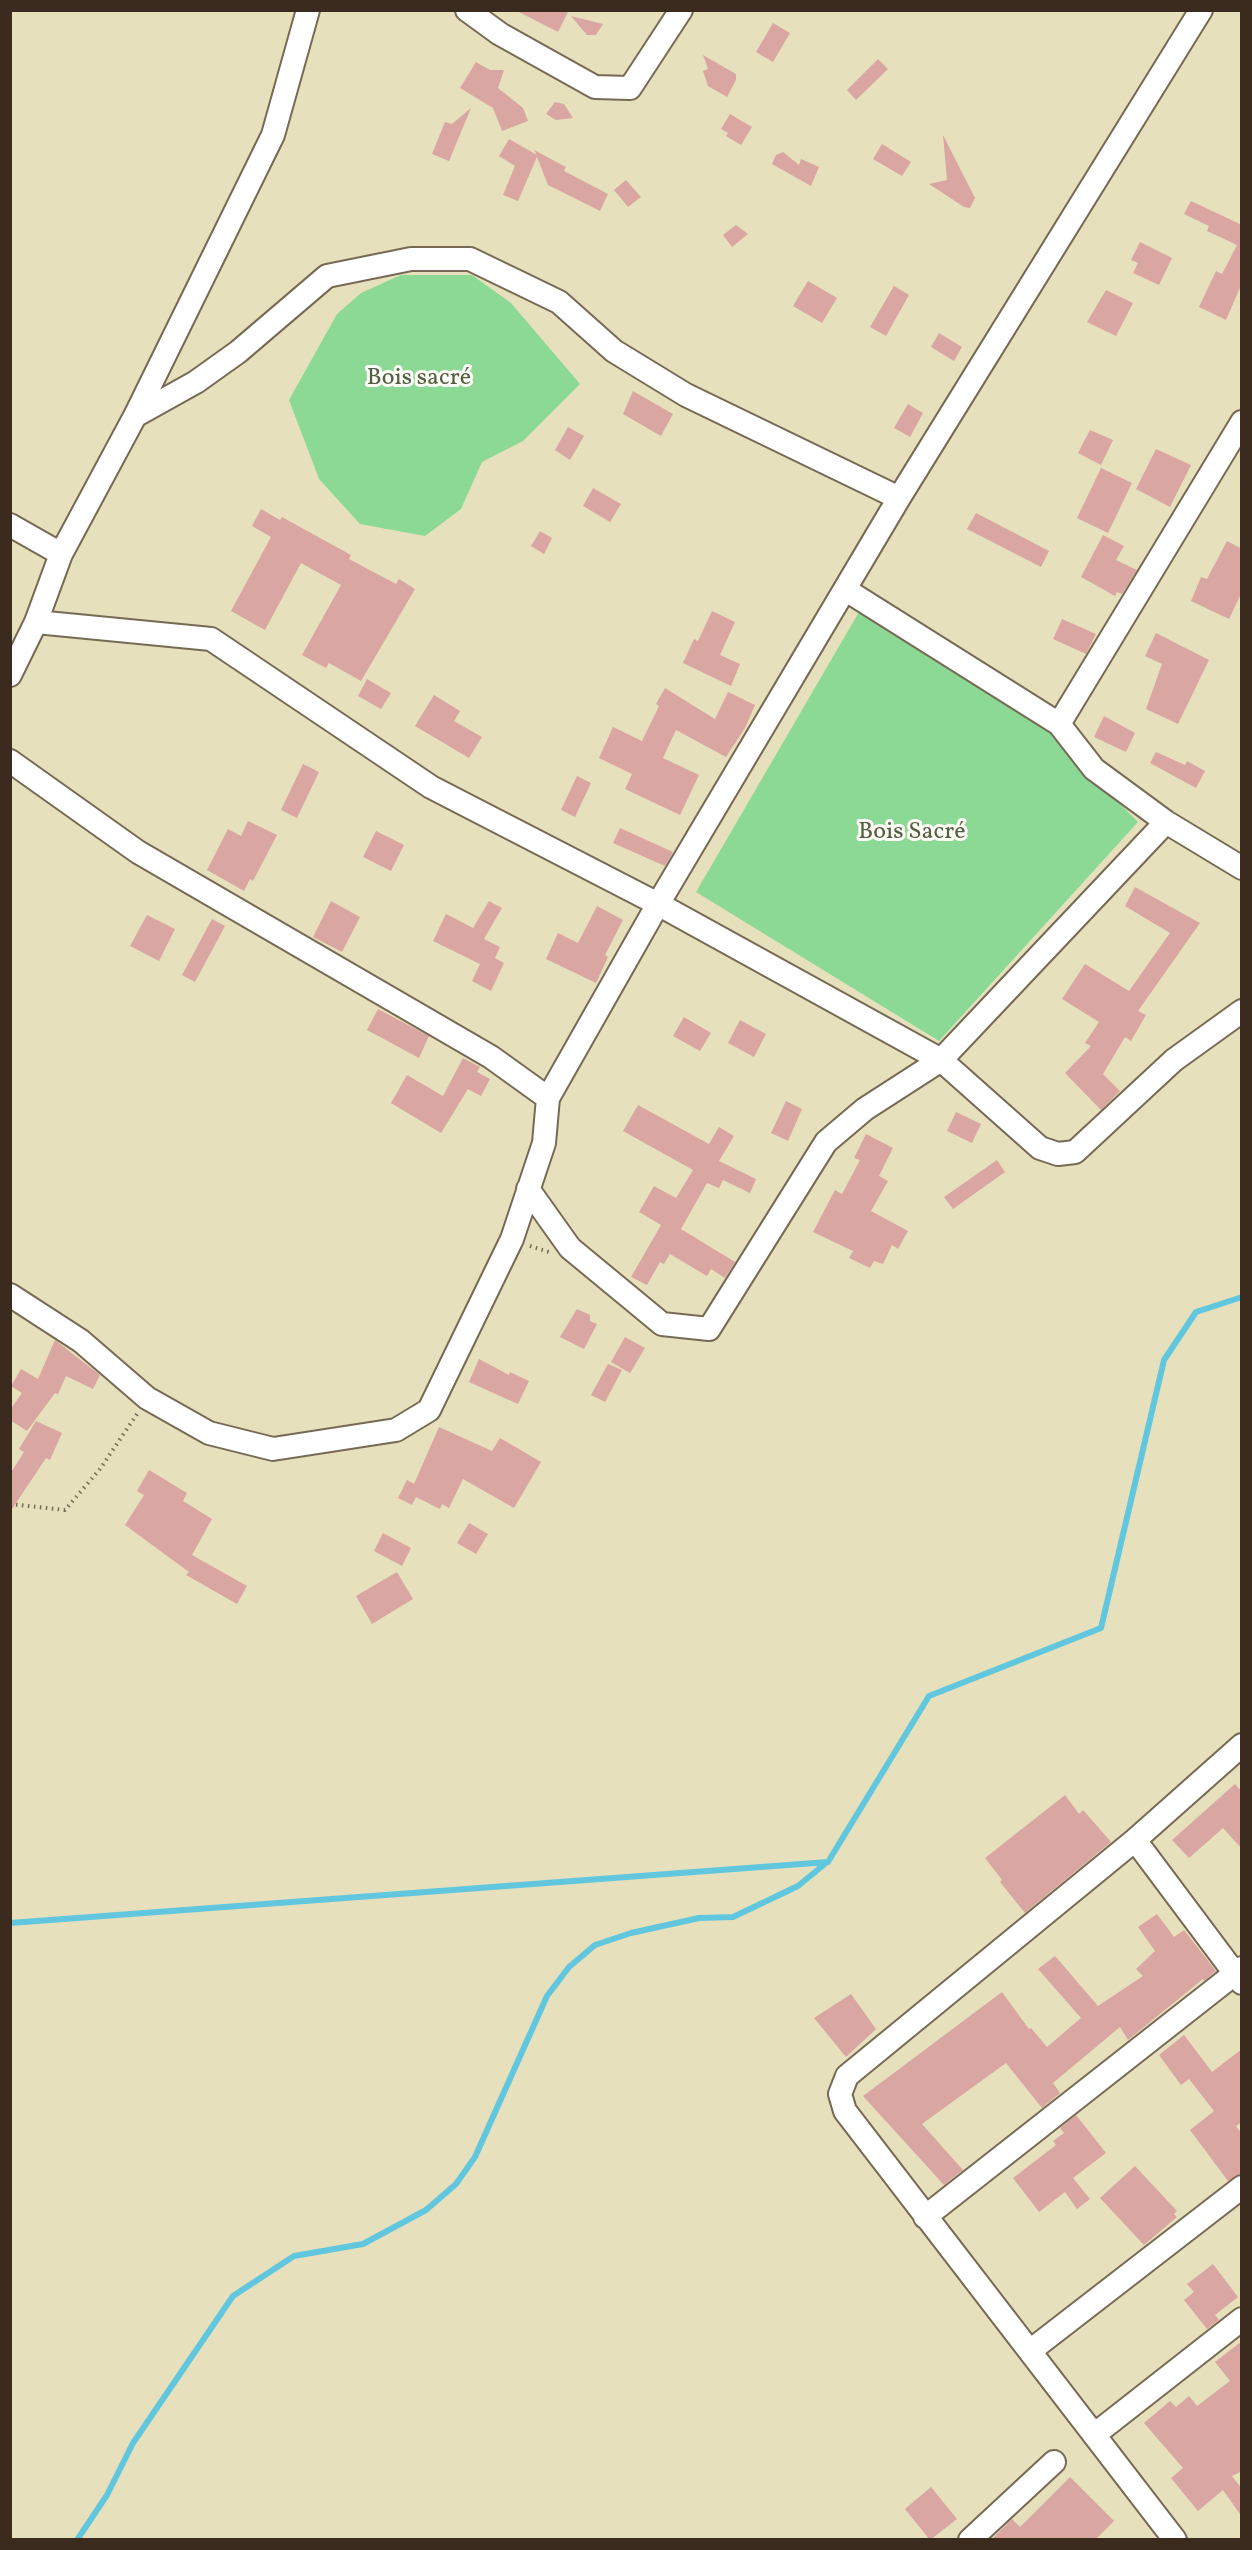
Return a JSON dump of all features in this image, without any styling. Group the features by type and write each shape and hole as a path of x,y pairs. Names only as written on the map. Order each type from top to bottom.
{"street":[{"path":"10,675 36,622 61,554 135,416 273,135 308,10"},
{"path":"467,10 500,34 595,87 630,88 681,10"},
{"path":"10,1295 81,1341 147,1398 209,1433 273,1449 396,1430 429,1410 512,1239 544,1143 548,1098 658,904 899,498 1201,10"},
{"path":"135,416 196,382 238,352 327,276 411,259 470,259 559,302 614,351 686,395 899,498"},
{"path":"1059,724 1242,422"},
{"path":"10,525 61,554"},
{"path":"846,590 1059,724 1094,769 1166,822 1241,866"},
{"path":"36,622 211,639 431,787 658,904 941,1060 1040,1148 1058,1154 1075,1152 1174,1060 1242,1011"},
{"path":"10,761 138,852 491,1057 548,1098"},
{"path":"528,1189 570,1248 662,1324 709,1329 826,1142 865,1109 941,1060 1166,822"},
{"path":"1175,2540 845,2111 840,2094 847,2076 1136,1840 1242,1745"},
{"path":"925,2217 1239,1975 1136,1840"},
{"path":"1030,2351 1242,2187"},
{"path":"1094,2434 1242,2319"},
{"path":"970,2540 1054,2462"}],"path":[{"path":"512,1239 548,1252 570,1248"},
{"path":"10,1504 65,1510 100,1469 147,1398"}],"green space":[{"name":"Bois sacré","path":"401,275 472,275 511,303 580,384 523,441 482,462 461,509 425,536 360,524 319,479 289,400 337,314 361,293"},
{"name":"Bois Sacré","path":"859,612 1065,740 1101,785 1138,822 939,1041 696,892"}],"building":[{"path":"515,10 569,10 558,32"},
{"path":"571,16 603,24 596,35 587,35"},
{"path":"773,23 790,33 773,62 756,52"},
{"path":"703,55 736,74 736,80 727,97 708,86 703,71 708,69"},
{"path":"878,59 888,69 856,100 847,90"},
{"path":"476,62 490,70 504,70 498,88 523,108 528,121 502,131 493,108 460,88"},
{"path":"555,102 564,104 573,118 556,120 546,114"},
{"path":"471,108 449,161 432,154 445,122 452,124"},
{"path":"730,114 752,127 741,145 726,136 728,133 721,129"},
{"path":"943,135 975,198 970,208 964,207 929,184 947,180"},
{"path":"509,139 537,155 534,150 566,167 564,171 608,194 600,211 548,185 537,157 518,201 503,195 515,166 499,156"},
{"path":"882,144 911,162 902,176 873,159"},
{"path":"783,152 799,165 801,159 819,167 811,186 772,164 776,155"},
{"path":"626,180 641,197 628,207 614,190"},
{"path":"1191,201 1242,225 1242,283 1226,320 1199,307 1216,271 1222,274 1237,245 1207,231 1209,226 1184,214"},
{"path":"736,225 748,234 732,247 723,235"},
{"path":"1140,242 1172,258 1159,285 1133,273 1138,263 1131,260"},
{"path":"808,281 837,298 822,323 793,306"},
{"path":"894,286 909,295 886,336 870,327"},
{"path":"1106,290 1133,303 1116,336 1087,322"},
{"path":"939,333 962,347 954,361 931,347"},
{"path":"633,391 673,414 661,436 623,414"},
{"path":"908,404 923,413 910,437 894,428"},
{"path":"568,427 584,436 570,460 555,450"},
{"path":"1090,430 1113,440 1101,465 1078,453"},
{"path":"1156,449 1191,465 1170,507 1136,489"},
{"path":"1101,468 1132,483 1108,533 1077,518"},
{"path":"593,488 621,504 610,522 583,506"},
{"path":"261,509 280,520 282,517 351,555 349,559 396,584 399,579 415,589 361,681 329,663 326,668 302,655 341,585 301,563 265,630 231,611 271,537 252,526"},
{"path":"976,513 1049,551 1041,567 967,529"},
{"path":"540,531 552,538 544,554 531,546"},
{"path":"1103,535 1124,546 1116,560 1137,570 1122,594 1117,592 1115,596 1081,577"},
{"path":"1227,541 1242,549 1242,592 1229,619 1191,601 1201,577 1207,579"},
{"path":"712,611 735,622 720,655 740,664 731,686 683,663 694,639 698,641"},
{"path":"1062,619 1096,634 1086,654 1053,639"},
{"path":"1156,633 1209,660 1178,724 1146,709 1162,664 1145,656"},
{"path":"367,679 391,693 381,709 358,696"},
{"path":"665,688 715,719 728,692 755,705 745,728 726,757 676,730 663,758 699,775 680,815 625,789 632,774 599,758 613,727 642,741 659,706 656,704"},
{"path":"434,695 460,711 454,721 482,737 469,758 415,726"},
{"path":"1104,716 1135,733 1126,752 1094,737"},
{"path":"1156,752 1185,765 1187,761 1205,771 1196,788 1150,763"},
{"path":"303,764 319,772 297,818 281,810"},
{"path":"577,776 591,783 575,817 561,810"},
{"path":"248,821 277,835 253,881 250,879 244,891 207,870 228,829 241,836"},
{"path":"620,828 673,852 665,866 613,843"},
{"path":"376,831 404,845 391,871 363,857"},
{"path":"1135,887 1200,923 1138,1011 1146,1015 1131,1041 1125,1037 1103,1074 1120,1091 1101,1110 1065,1073 1091,1046 1085,1043 1099,1022 1062,999 1085,964 1129,991 1170,933 1125,906"},
{"path":"331,901 360,917 342,952 313,937"},
{"path":"489,901 502,908 484,939 500,947 495,958 504,963 491,991 472,981 480,964 433,941 446,914 473,928"},
{"path":"597,906 623,920 605,955 608,957 596,983 546,959 558,933 578,943"},
{"path":"147,915 175,929 159,961 130,946"},
{"path":"212,919 225,926 195,982 182,975"},
{"path":"378,1009 429,1036 419,1058 367,1030"},
{"path":"684,1017 711,1033 700,1051 673,1036"},
{"path":"740,1020 766,1034 754,1057 728,1043"},
{"path":"463,1058 480,1067 477,1072 490,1079 481,1096 468,1089 441,1133 391,1103 407,1075 443,1096"},
{"path":"786,1101 802,1109 788,1141 771,1133"},
{"path":"638,1105 709,1144 719,1127 734,1136 719,1161 756,1179 750,1193 723,1180 719,1188 707,1183 681,1229 735,1262 725,1278 711,1269 707,1276 670,1254 664,1264 660,1262 647,1285 631,1277 661,1225 639,1212 654,1186 676,1198 693,1170 623,1131"},
{"path":"956,1112 981,1124 972,1143 947,1131"},
{"path":"866,1134 893,1148 879,1176 888,1181 871,1211 908,1231 898,1249 892,1245 883,1264 874,1261 870,1268 849,1258 853,1251 813,1232 835,1190 842,1194 860,1160 854,1158"},
{"path":"997,1160 1005,1172 953,1209 944,1197"},
{"path":"577,1309 590,1315 590,1321 597,1324 584,1349 560,1337"},
{"path":"625,1337 645,1348 630,1373 611,1362"},
{"path":"55,1340 100,1375 93,1389 66,1376 58,1394 55,1393 27,1431 10,1420 10,1410 22,1393 11,1386 21,1369 38,1379"},
{"path":"479,1359 509,1375 510,1372 529,1381 518,1404 469,1382"},
{"path":"608,1364 622,1370 605,1402 591,1395"},
{"path":"36,1421 62,1433 50,1460 46,1458 10,1512 10,1474 24,1452 19,1449"},
{"path":"439,1427 492,1451 500,1438 541,1462 514,1508 463,1479 449,1508 442,1504 440,1509 416,1497 412,1505 398,1498 407,1480 414,1484"},
{"path":"149,1470 187,1493 183,1501 212,1519 192,1555 247,1586 237,1604 186,1575 189,1572 125,1525 144,1495 137,1491"},
{"path":"469,1523 488,1534 476,1554 457,1543"},
{"path":"383,1533 411,1548 402,1566 374,1551"},
{"path":"397,1572 413,1599 372,1624 356,1596"},
{"path":"1235,1784 1242,1792 1242,1849 1223,1828 1189,1858 1172,1840"},
{"path":"1065,1795 1079,1814 1083,1810 1111,1842 1025,1913 1000,1882 1002,1880 985,1858"},
{"path":"1157,1914 1174,1937 1184,1930 1216,1971 1128,2040 1120,2027 1053,2083 1060,2093 1042,2108 1006,2063 922,2124 963,2170 944,2185 863,2096 1002,1992 1029,2029 1031,2028 1047,2047 1081,2018 1038,1969 1055,1956 1098,2006 1143,1976 1136,1969 1155,1951 1138,1927"},
{"path":"851,1994 876,2029 846,2057 814,2018"},
{"path":"1184,2035 1212,2072 1242,2049 1242,2122 1236,2126 1242,2134 1242,2174 1228,2181 1190,2130 1214,2111 1189,2079 1181,2085 1159,2055"},
{"path":"1076,2115 1106,2153 1073,2178 1090,2199 1077,2209 1065,2192 1039,2212 1013,2178 1056,2145 1053,2141 1064,2133 1060,2128"},
{"path":"1135,2166 1177,2211 1174,2214 1177,2217 1144,2245 1100,2198"},
{"path":"1213,2264 1238,2297 1215,2315 1219,2320 1207,2329 1184,2300 1194,2292 1187,2284"},
{"path":"1242,2341 1242,2471 1232,2476 1242,2489 1242,2517 1223,2490 1198,2511 1171,2478 1183,2468 1144,2423 1170,2401 1176,2407 1189,2396 1197,2406 1230,2381 1215,2362"},
{"path":"1070,2477 1114,2521 1095,2540 991,2540 1012,2519 1020,2527"},
{"path":"931,2487 957,2519 930,2540 905,2509"}],"waterway":[{"path":"10,1923 828,1862 929,1696 1101,1628 1164,1360 1196,1312 1242,1297"},
{"path":"77,2540 107,2495 133,2443 233,2296 294,2256 363,2244 426,2210 456,2184 475,2157 547,1996 569,1967 595,1945 631,1933 699,1918 733,1917 798,1886 826,1863"}]}
